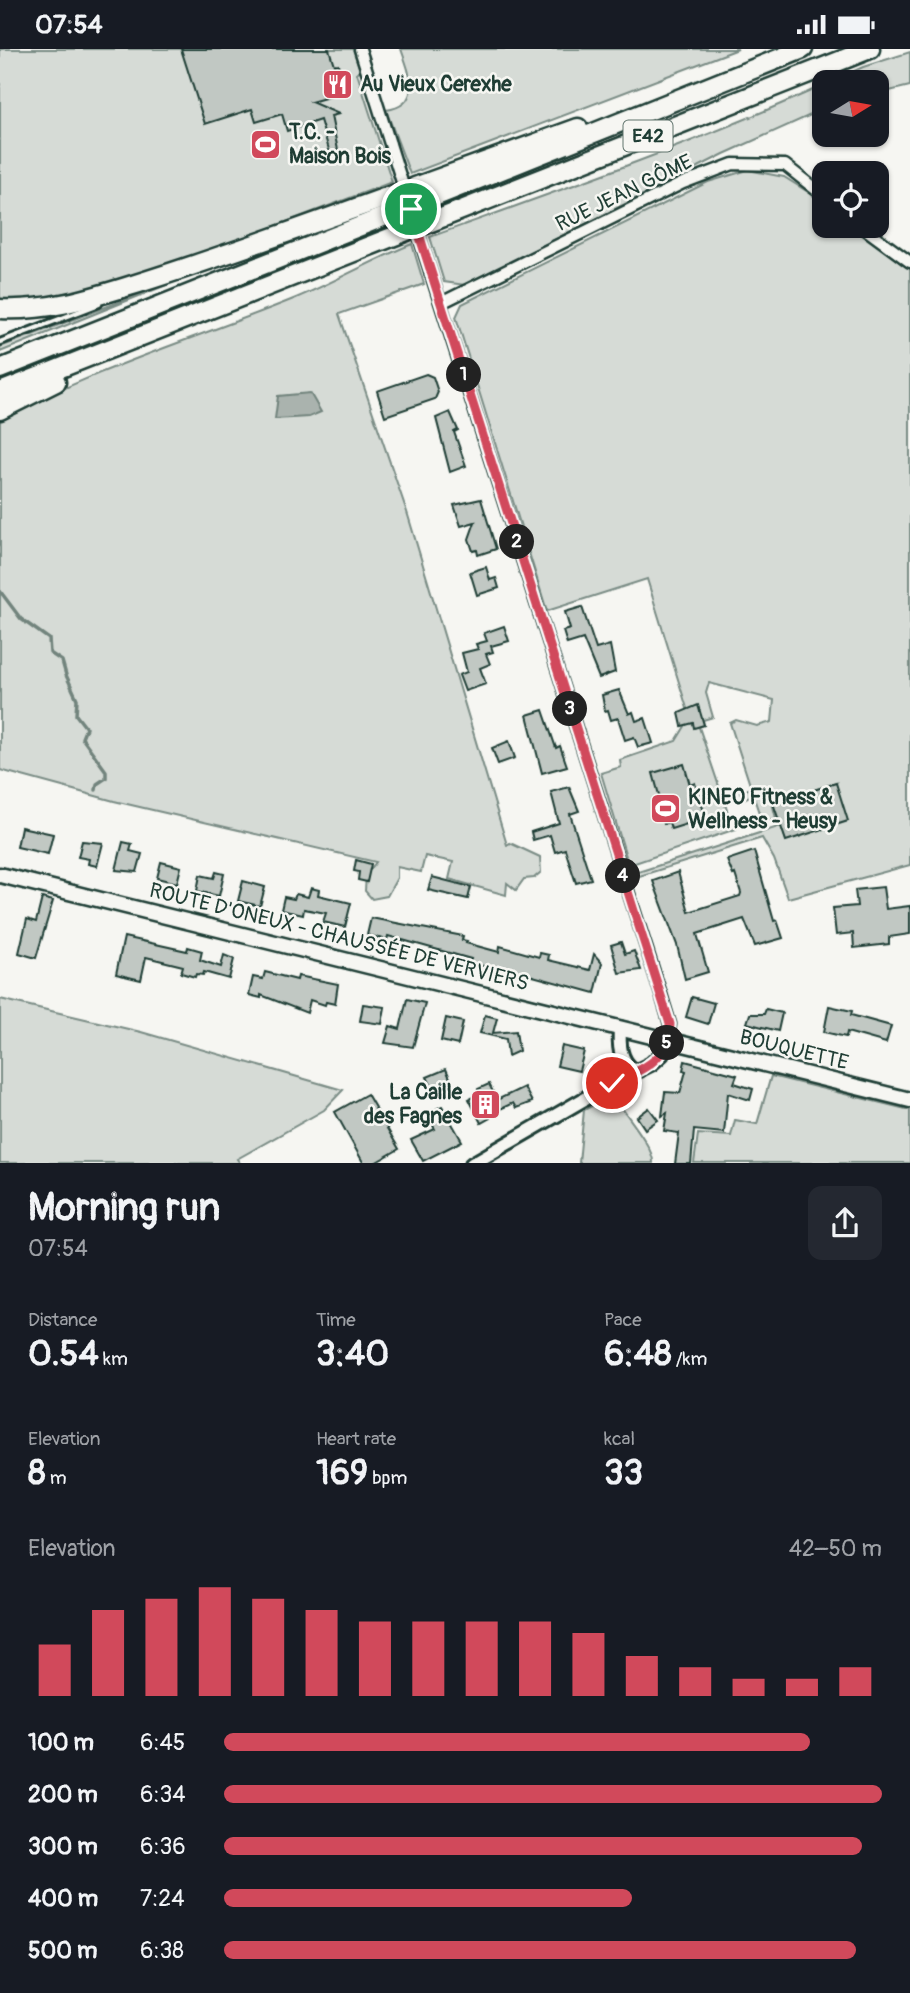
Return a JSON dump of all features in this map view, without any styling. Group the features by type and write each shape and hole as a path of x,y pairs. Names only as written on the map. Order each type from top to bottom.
{"highway":[{"path":"417,195 666,94 801,49"},
{"name":"E42","path":"426,224 870,49"},
{"path":"0,309 43,308 75,303 165,277 305,226 398,202 0,369"},
{"path":"0,392 407,231"},
{"path":"0,411 74,373 282,291 338,259"}],"main road":[{"name":"ROUTE D'ONEUX - CHAUSSÉE DE VERVIERS","path":"0,875 668,1040"},
{"name":"BOUQUETTE","path":"668,1040 910,1100"}],"street":[{"path":"360,49 670,1024 668,1040 662,1054 640,1070 612,1083 474,1163"},
{"name":"RUE JEAN GÔME","path":"441,303 683,183 733,164 785,165 812,186"},
{"path":"877,238 910,262"},
{"path":"620,1028 624,1061 633,1070 640,1070"},
{"path":"612,1083 624,1061"}],"lane":[{"path":"116,297 165,277"},
{"path":"0,342 103,302"}],"shaded area":[{"path":"0,49 353,49 360,70 357,73 392,182 167,267 82,295 0,303"},
{"path":"401,49 738,49 410,174 386,110 405,102 411,87"},
{"path":"910,52 910,86 889,91 889,70 856,70"},
{"path":"812,90 812,114 724,154 465,285 444,282 430,237 678,146"},
{"path":"748,170 784,177 812,194 812,238 869,238 902,264 910,267 910,865 788,898 774,859 762,838 633,878 632,874 781,826 786,840 836,783 772,803 776,818 762,822 755,818 760,816 753,795 743,799 740,792 751,788 730,723 736,720 757,726 772,722 774,700 709,683 706,693 713,717 703,720 704,725 699,727 732,825 737,824 736,829 632,864 628,863 601,773 621,767 620,760 676,741 690,718 647,579 547,611 456,317 462,304 708,182"},
{"path":"403,218 405,223 0,383 0,378"},
{"path":"412,244 424,284 339,314 407,512 507,845 510,843 540,857 541,872 534,878 524,879 516,890 507,883 506,895 449,879 453,862 425,856 421,872 397,867 397,878 387,896 372,899 365,891 366,875 376,862 114,801 0,770 0,421 71,385 296,298"},
{"path":"201,271 0,352 0,347"},
{"path":"310,393 321,412 309,417 275,419 278,396"},
{"path":"0,999 141,1032 343,1090 324,1110 237,1159 240,1163 0,1163"},
{"path":"771,1076 910,1110 910,1163 694,1163 698,1134 731,1136 735,1120 757,1124"},
{"path":"613,1095 643,1138 653,1163 579,1163 584,1110"}],"building":[{"path":"181,49 329,49 334,65 338,64 346,92 311,102 339,114 331,116 338,150 330,153 320,120 287,131 282,114 256,122 252,109 205,124"},
{"path":"426,374 433,377 438,392 435,399 385,416 377,391"},
{"path":"450,412 458,430 454,432 466,466 450,472 436,418"},
{"path":"481,499 496,549 478,555 477,550 473,551 469,539 475,522 461,526 454,505"},
{"path":"486,567 490,580 496,578 499,588 477,595 470,572"},
{"path":"582,607 596,649 610,645 615,672 599,678 583,639 567,644 563,631 570,629 565,612"},
{"path":"504,626 509,641 491,646 493,652 486,654 490,664 480,668 486,684 465,691 459,675 467,672 462,653 478,649 476,644 487,641 484,633"},
{"path":"619,690 629,714 633,712 636,721 645,718 653,743 638,747 634,737 625,740 618,718 611,720 608,710 605,711 602,695"},
{"path":"698,705 704,725 694,728 693,723 682,726 679,713"},
{"path":"543,710 556,748 560,746 567,766 542,773 527,715"},
{"path":"509,741 515,758 498,764 492,748"},
{"path":"684,764 690,785 695,783 706,818 671,829 669,822 664,824 653,773"},
{"path":"836,783 848,821 786,841 773,803"},
{"path":"569,787 579,811 570,814 591,879 576,883 565,849 555,852 550,835 533,840 531,832 559,823 551,792"},
{"path":"21,827 53,834 48,854 17,847"},
{"path":"82,841 103,843 97,866 88,864 89,859 78,857"},
{"path":"123,842 132,844 130,851 142,854 137,872 116,870"},
{"path":"754,851 774,921 777,920 783,938 755,946 744,919 697,934 708,972 685,979 677,945 653,881 678,872 689,912 740,896 735,874 733,875 727,860"},
{"path":"356,860 371,864 367,882 358,880 359,872 354,871"},
{"path":"161,862 181,867 177,883 157,878"},
{"path":"216,872 224,874 219,896 197,891 200,875 214,878"},
{"path":"432,877 471,887 468,899 428,890"},
{"path":"243,881 265,887 260,906 238,901"},
{"path":"883,887 886,909 910,906 910,934 889,937 889,944 854,948 853,933 836,935 833,908 857,906 855,890"},
{"path":"311,888 319,890 318,895 351,903 345,927 323,922 326,913 304,909 303,915 281,910 284,897 294,899 296,894 308,897"},
{"path":"42,898 53,901 36,958 19,953 27,919 36,922"},
{"path":"371,918 463,936 462,940 467,941 466,943 499,952 500,946 539,957 540,953 549,955 548,960 590,970 594,954 602,963 595,993 511,970 504,973 470,962 471,959 388,936 387,940 367,935"},
{"path":"124,937 187,951 188,947 202,951 200,960 221,967 224,955 234,959 229,979 204,972 203,975 196,974 195,977 181,973 183,966 146,957 141,980 116,974"},
{"path":"621,942 625,954 634,951 641,970 619,973 611,945"},
{"path":"265,972 297,980 298,976 338,984 335,1004 326,1002 325,1005 310,1000 307,1013 261,995 261,998 249,995 253,977 263,979"},
{"path":"692,997 714,1003 708,1024 686,1017"},
{"path":"407,999 425,1003 413,1047 385,1043 390,1026 400,1029"},
{"path":"363,1004 385,1007 382,1024 360,1021"},
{"path":"829,1006 852,1011 851,1015 891,1026 886,1043 847,1032 846,1037 824,1032"},
{"path":"766,1009 782,1013 778,1031 747,1023 750,1014 764,1014"},
{"path":"485,1015 497,1018 493,1033 516,1031 519,1051 508,1056 506,1039 480,1033"},
{"path":"446,1018 463,1022 458,1045 441,1041"},
{"path":"562,1046 584,1051 579,1071 557,1066"},
{"path":"685,1061 737,1075 734,1083 753,1089 750,1100 728,1093 724,1133 694,1130 691,1163 675,1163 679,1133 664,1131 667,1113 662,1116 665,1092 680,1093 686,1071 683,1070"},
{"path":"446,1069 453,1085 435,1093 427,1077"},
{"name":"La Caille des Fagnes","path":"489,1084 497,1100 524,1087 532,1102 516,1108 513,1103 489,1114 490,1118 481,1123 469,1099 479,1094 478,1089"},
{"path":"367,1094 399,1149 375,1163 363,1163 335,1112"},
{"path":"442,1106 462,1141 423,1161 411,1140 435,1129 426,1114"},
{"path":"649,1108 658,1120 645,1129 637,1117"}],"waterway":[{"path":"0,591 21,619 49,639 50,653 62,661 77,699 76,715 86,728 82,738 106,771 106,778 97,784 96,790"}],"place":[{"name":"Au Vieux Cerexhe","path":"337,84"},
{"name":"T.C. - Maison Bois","path":"266,144"},
{"name":"KINEO Fitness & Wellness - Heusy","path":"665,809"},
{"name":"La Caille des Fagnes","path":"485,1104"}],"route":[{"path":"411,209 670,1024 662,1054 645,1068 612,1083"}]}
